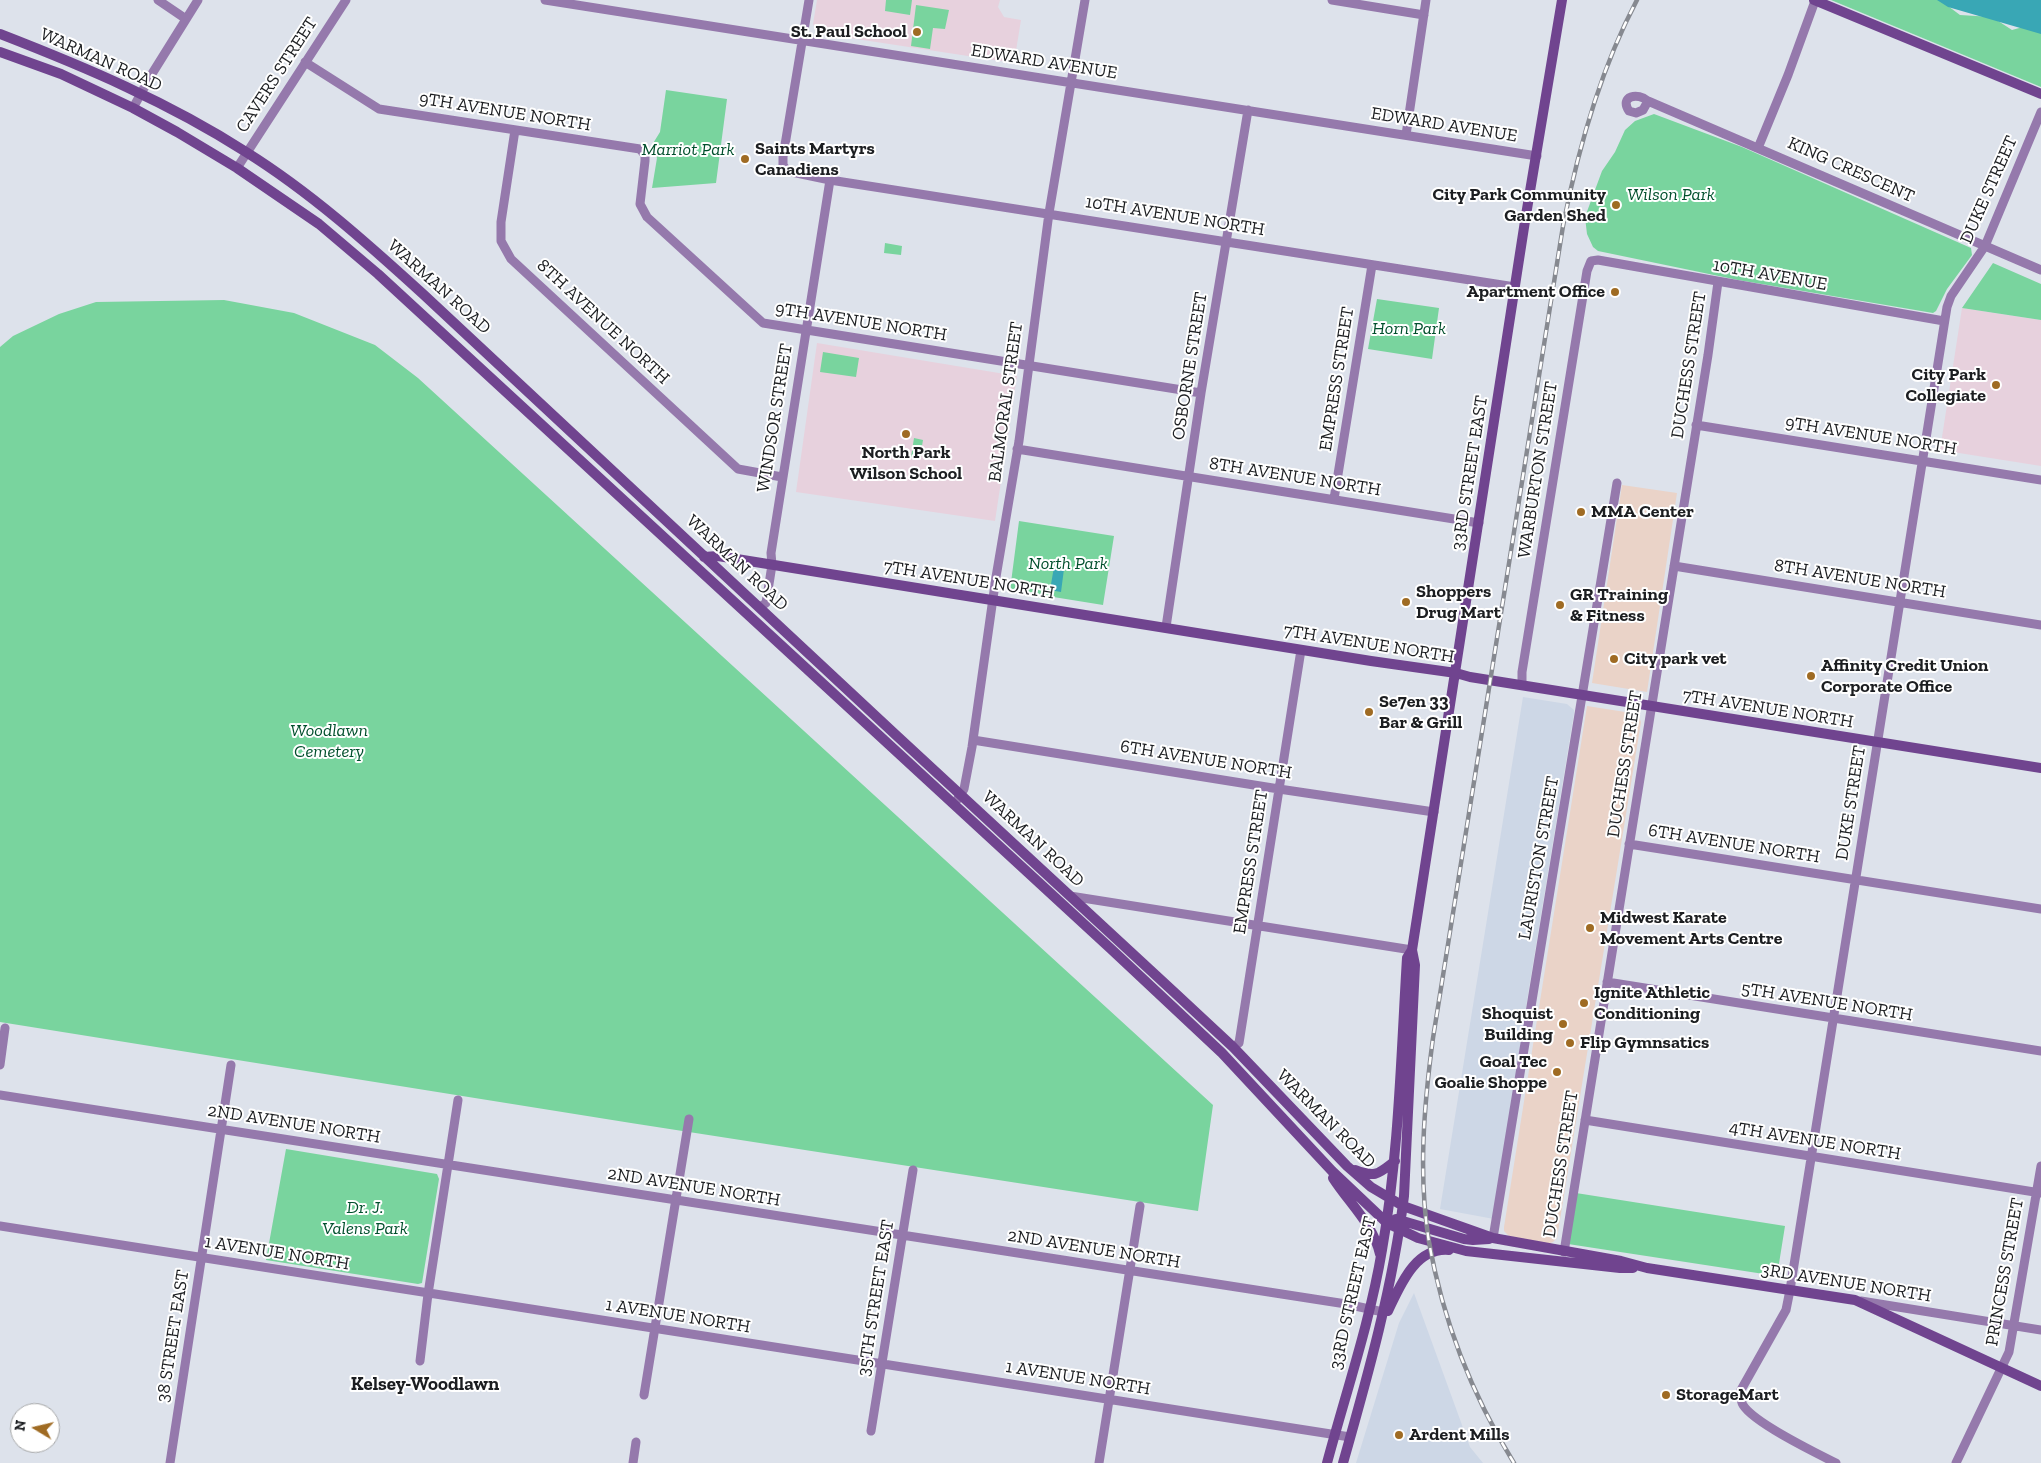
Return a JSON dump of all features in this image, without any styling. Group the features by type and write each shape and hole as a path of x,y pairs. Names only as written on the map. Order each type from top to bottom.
{"main road":[{"name":"33RD STREET EAST","path":"1343,1463 1383,1312 1403,1206 1415,965 1412,950 1515,287 1562,0"},
{"path":"1814,0 2041,94"},
{"name":"WARMAN ROAD","path":"0,34 80,65 141,93 246,152 343,222 390,263 706,556 1233,1048 1347,1166 1371,1187 1390,1200"},
{"name":"WARMAN ROAD","path":"0,52 61,74 133,108 237,168 319,224 378,274 693,563 1222,1053 1322,1160 1386,1223"},
{"path":"693,563 706,556"},
{"name":"7TH AVENUE NORTH","path":"706,556 1456,673 1470,677 2041,768"},
{"name":"33RD STREET EAST","path":"1328,1463 1370,1309 1381,1259 1395,1161 1407,958 1412,950"},
{"path":"1322,1160 1342,1192 1370,1229 1377,1241 1381,1259"},
{"path":"1347,1166 1366,1174 1374,1175 1379,1174 1395,1161"},
{"name":"3RD AVENUE NORTH","path":"1390,1200 1494,1238 1621,1261 1647,1268 1854,1300"},
{"name":"3RD AVENUE NORTH","path":"1386,1223 1400,1225 1424,1240 1486,1254 1620,1268 1647,1268"},
{"path":"1400,1225 1464,1239 1494,1238"},
{"path":"1378,1330 1402,1283 1422,1257 1440,1250 1486,1254"},
{"path":"1854,1300 2041,1388"}],"street":[{"path":"158,0 186,19"},
{"path":"133,108 198,0"},
{"name":"CAVERS STREET","path":"237,168 346,0"},
{"name":"EDWARD AVENUE","path":"545,0 1537,156"},
{"path":"809,0 783,165 787,171 830,180"},
{"name":"BALMORAL STREET","path":"953,804 964,789 973,740 1017,450 1049,213 1085,0"},
{"path":"1332,0 1424,14"},
{"path":"1406,135 1426,0"},
{"path":"1758,148 1788,76 1814,0"},
{"name":"9TH AVENUE NORTH","path":"305,62 379,109 640,149 645,155 640,204 647,217 763,323 1201,393"},
{"name":"KING CRESCENT","path":"1648,101 2041,270"},
{"name":"OSBORNE STREET","path":"1166,627 1201,393 1248,110"},
{"name":"DUKE STREET","path":"1836,1463 1781,1434 1752,1414 1742,1405 1741,1390 1786,1310 1790,1290 1944,321 1951,296 1985,246 2041,112"},
{"name":"8TH AVENUE NORTH","path":"515,130 501,222 501,241 511,259 738,470 782,477"},
{"name":"10TH AVENUE NORTH","path":"830,180 1515,287"},
{"name":"WINDSOR STREET","path":"760,607 766,603 782,477 830,180"},
{"name":"10TH AVENUE","path":"1591,262 1598,260 1944,321"},
{"name":"WARBURTON STREET","path":"1522,685 1522,672 1582,300 1591,262"},
{"name":"EMPRESS STREET","path":"1334,499 1372,265"},
{"name":"DUCHESS STREET","path":"1564,1252 1718,282"},
{"name":"9TH AVENUE NORTH","path":"1696,425 2041,480"},
{"name":"8TH AVENUE NORTH","path":"1017,450 1479,522"},
{"name":"LAURISTON STREET","path":"1494,1238 1617,483"},
{"name":"8TH AVENUE NORTH","path":"1674,566 2041,624"},
{"name":"EMPRESS STREET","path":"1233,1048 1239,1043 1301,650"},
{"name":"6TH AVENUE NORTH","path":"973,740 1434,812"},
{"name":"6TH AVENUE NORTH","path":"1629,844 2041,909"},
{"path":"1070,896 1412,950"},
{"name":"5TH AVENUE NORTH","path":"1607,982 1833,1020 2041,1051"},
{"path":"0,1065 5,1028"},
{"name":"38 STREET EAST","path":"170,1463 231,1065"},
{"name":"2ND AVENUE NORTH","path":"0,1094 1383,1312"},
{"path":"420,1360 428,1294 458,1100"},
{"path":"644,1395 689,1119"},
{"name":"4TH AVENUE NORTH","path":"1585,1120 2039,1193"},
{"name":"PRINCESS STREET","path":"1956,1463 2009,1352 2039,1193 2041,1166"},
{"name":"35TH STREET EAST","path":"871,1431 913,1170"},
{"path":"1099,1463 1140,1206"},
{"name":"1 AVENUE NORTH","path":"0,1226 1350,1437"},
{"name":"3RD AVENUE NORTH","path":"1854,1300 2041,1330"},
{"path":"633,1463 636,1442"}],"shaded area":[{"name":"St. Paul School","path":"817,0 1000,0 998,7 1004,17 1021,20 1014,63 817,33 813,24"},
{"name":"City Park Collegiate","path":"1962,308 2041,320 2041,466 1940,450"},
{"name":"North Park Wilson School","path":"817,343 1017,376 995,521 796,492"},
{"path":"1622,485 1677,493 1647,692 1592,683"},
{"path":"1523,697 1567,704 1574,710 1574,713 1529,988 1494,1219 1440,1209"},
{"path":"1587,706 1638,714 1641,722 1557,1238 1547,1244 1509,1236 1504,1231 1504,1227"},
{"path":"1414,1293 1470,1447 1483,1463 1356,1463 1399,1323"}],"green space":[{"path":"886,0 912,0 910,15 885,11"},
{"path":"1831,0 1940,0 1960,15 1992,17 2012,30 2030,25 2041,28 2041,87"},
{"path":"916,5 949,10 945,29 933,28 930,49 911,46"},
{"name":"Marriot Park","path":"666,90 727,99 716,183 652,188 657,158 652,145 660,132"},
{"name":"Wilson Park","path":"1654,114 1742,147 1971,248 1972,255 1947,289 1936,311 1933,313 1738,280 1598,251 1593,247 1587,234 1585,217 1602,171 1615,152 1625,130 1635,121"},
{"path":"885,243 902,246 901,255 884,253"},
{"path":"1993,263 2041,284 2041,320 1962,308"},
{"name":"Horn Park","path":"1377,299 1439,308 1432,359 1368,349"},
{"name":"Woodlawn Cemetery","path":"224,300 294,313 375,345 418,378 1213,1105 1198,1211 0,1022 0,347 13,336 59,314 96,302"},
{"path":"823,352 859,358 856,377 820,372"},
{"path":"914,438 923,440 920,458 911,457"},
{"name":"North Park","path":"1019,521 1114,536 1103,605 1010,590"},
{"name":"Dr. J. Valens Park","path":"286,1149 437,1174 439,1179 422,1283 418,1284 266,1260"},
{"path":"1576,1193 1785,1226 1777,1276 1568,1244"}],"water":[{"path":"1937,0 2041,0 2041,34 1948,7"},
{"path":"1054,567 1064,569 1061,592 1050,590"}],"railway":[{"path":"1514,1463 1472,1384 1451,1329 1435,1271 1429,1242 1424,1191 1423,1166 1427,1089 1433,1038 1563,226 1583,139 1601,82 1637,0"}],"place":[{"name":"St. Paul School","path":"917,32"},
{"name":"Saints Martyrs Canadiens","path":"745,159"},
{"name":"City Park Community Garden Shed","path":"1616,205"},
{"name":"Apartment Office","path":"1615,292"},
{"name":"City Park Collegiate","path":"1996,385"},
{"name":"North Park Wilson School","path":"906,434"},
{"name":"MMA Center","path":"1581,512"},
{"name":"Shoppers Drug Mart","path":"1406,602"},
{"name":"GR Training & Fitness","path":"1560,605"},
{"name":"City park vet","path":"1614,659"},
{"name":"Affinity Credit Union Corporate Office","path":"1811,676"},
{"name":"Se7en 33 Bar & Grill","path":"1369,712"},
{"name":"Midwest Karate Movement Arts Centre","path":"1590,928"},
{"name":"Ignite Athletic Conditioning","path":"1584,1003"},
{"name":"Shoquist Building","path":"1563,1024"},
{"name":"Flip Gymnsatics","path":"1570,1043"},
{"name":"Goal Tec Goalie Shoppe","path":"1557,1072"},
{"name":"StorageMart","path":"1666,1395"},
{"name":"Ardent Mills","path":"1399,1435"}],"district":[{"name":"Kelsey-Woodlawn","path":"425,1385"}]}
